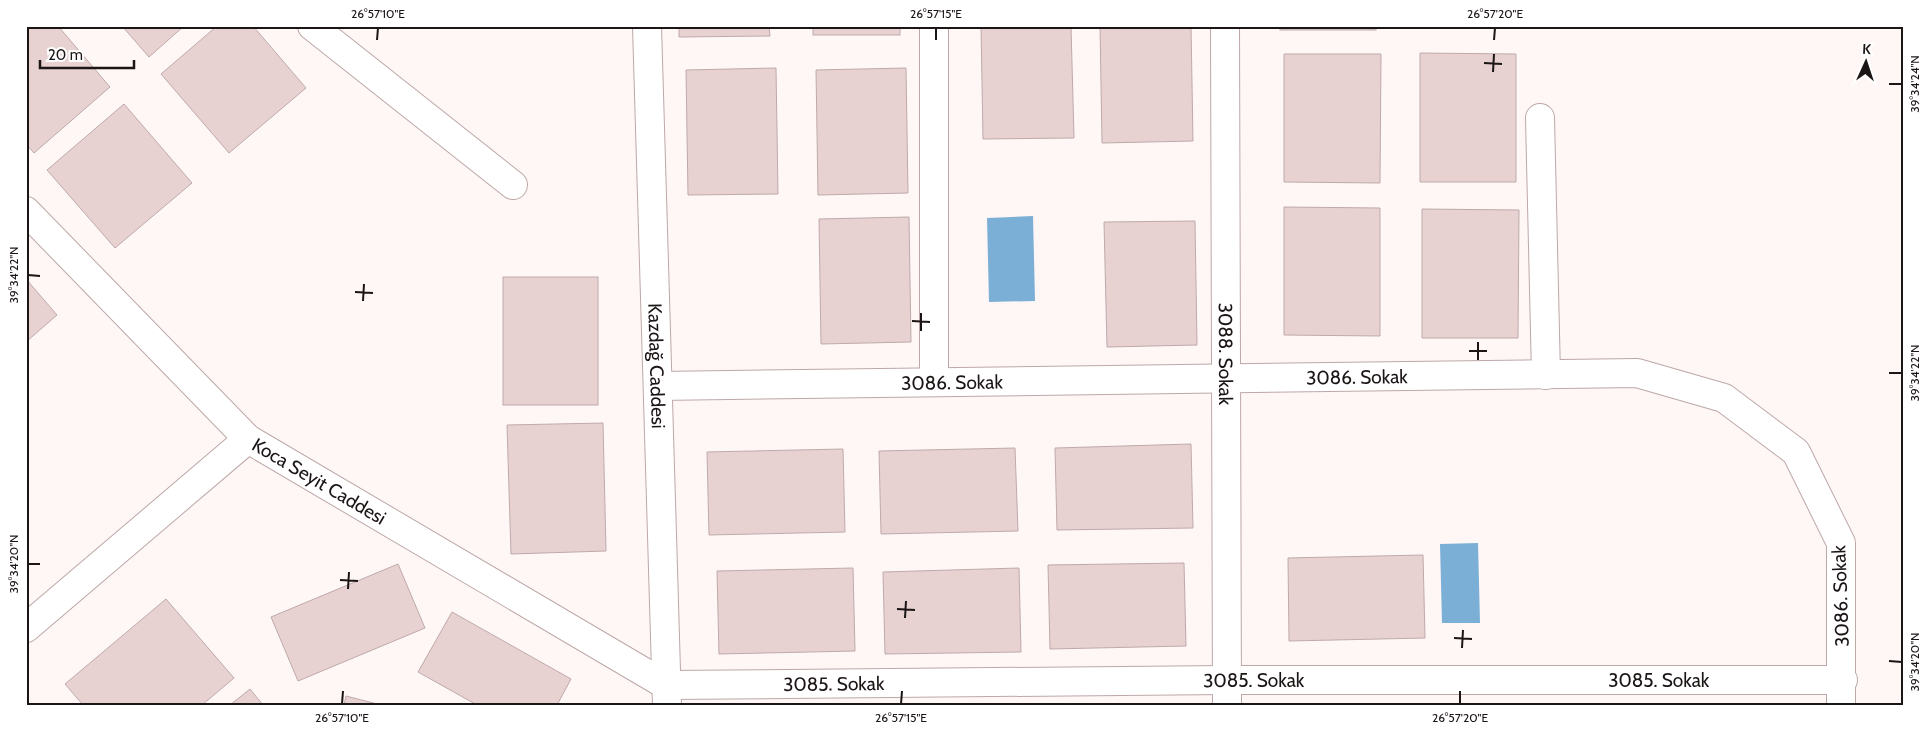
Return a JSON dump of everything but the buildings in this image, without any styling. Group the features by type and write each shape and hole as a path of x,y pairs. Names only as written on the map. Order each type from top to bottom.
{"street":[{"path":"312,26 513,185"},
{"name":"Kazdağ Caddesi","path":"647,26 666,695"},
{"path":"934,26 934,382"},
{"name":"3088. Sokak","path":"1226,26 1227,692"},
{"path":"1540,118 1546,375"},
{"name":"Koca Seyit Caddesi","path":"26,211 248,439 666,695"},
{"name":"3086. Sokak","path":"658,386 1638,373 1724,398 1796,452 1841,544 1842,692"},
{"path":"26,628 248,439"},
{"name":"3085. Sokak","path":"666,695 1227,692 1842,692"}],"water":[{"path":"1033,216 1035,301 989,302 987,218"},
{"path":"1478,543 1480,623 1442,623 1440,544"}]}
